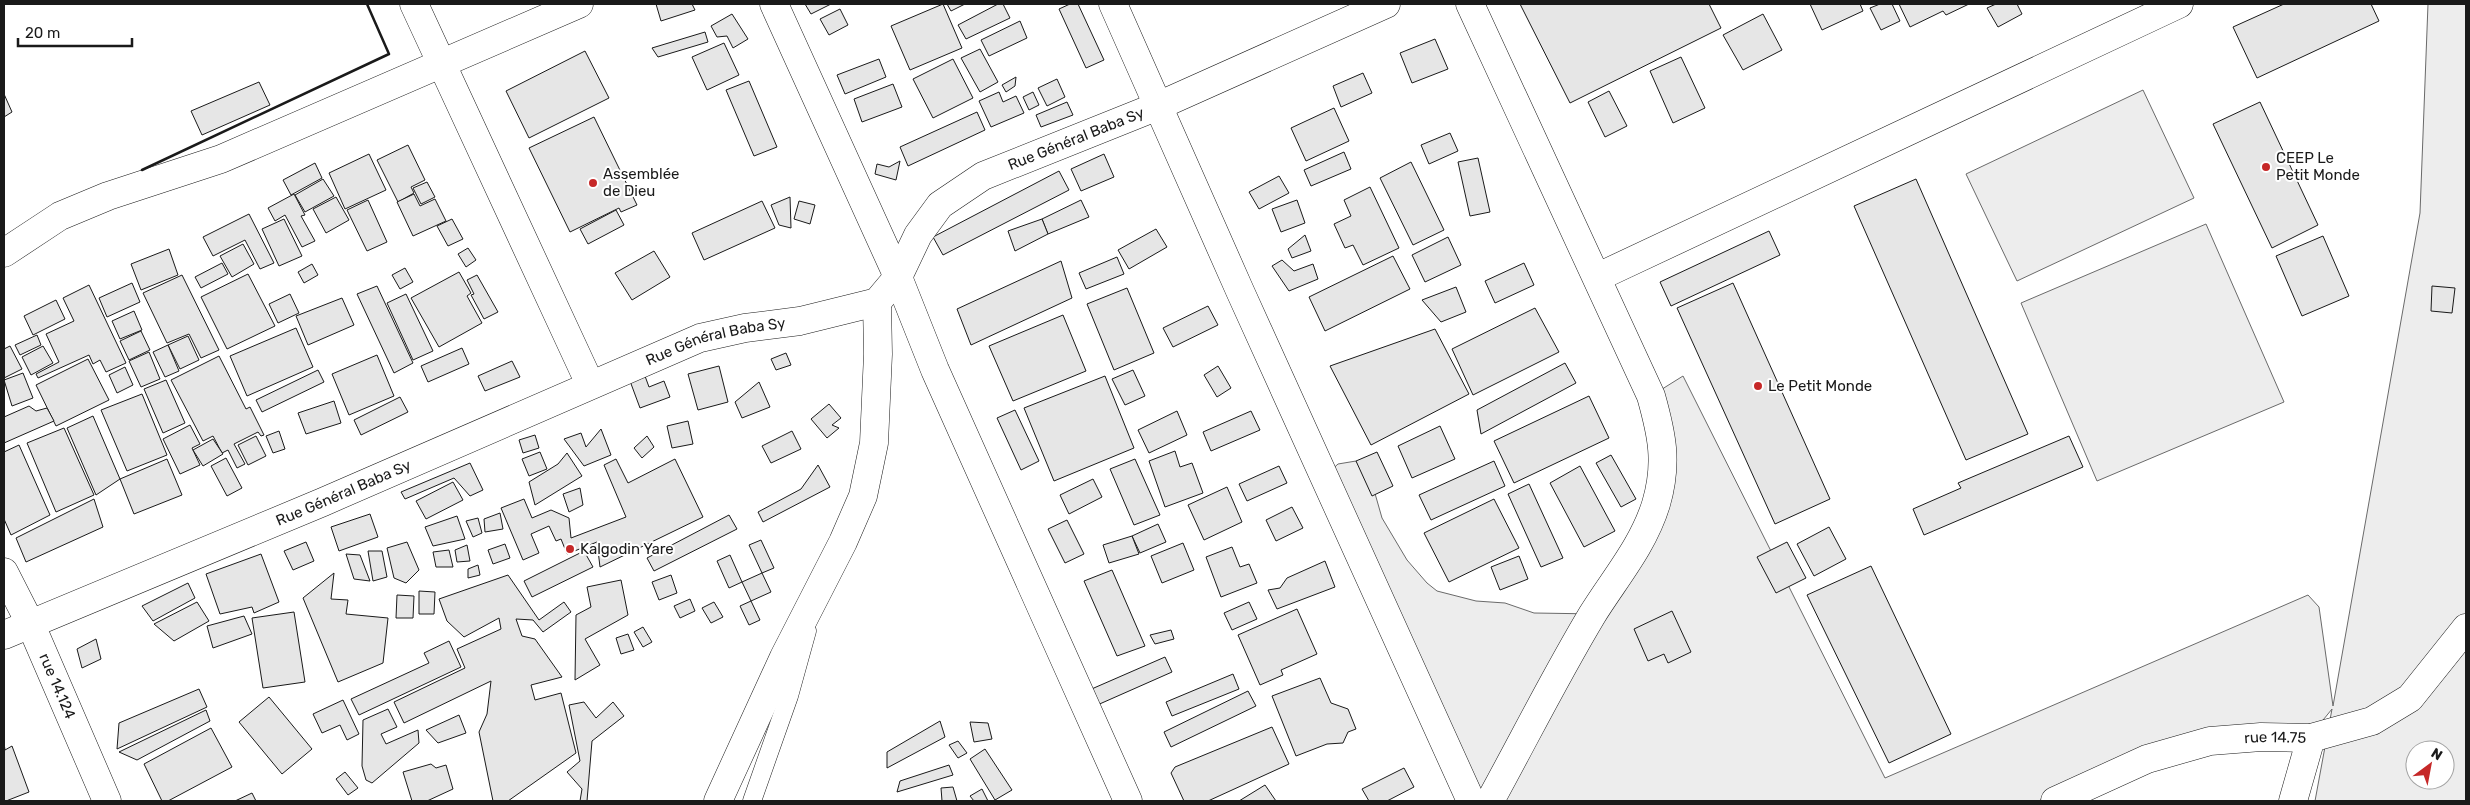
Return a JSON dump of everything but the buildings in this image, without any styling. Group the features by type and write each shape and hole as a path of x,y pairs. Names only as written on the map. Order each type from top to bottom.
{"street":[{"path":"414,4 440,64 590,384"},
{"path":"4,253 60,216 108,196 221,158 579,4"},
{"path":"774,4 898,277 935,370 1128,801"},
{"path":"1113,4 1471,801"},
{"name":"Rue Général Baba Sy","path":"4,635 323,502 590,384 700,338 745,328 800,321 877,302 898,277 918,235 940,205 983,176 1158,106 1386,4"},
{"path":"1470,4 1651,396 1663,439 1662,472 1656,504 1642,538 1593,614 1490,801"},
{"path":"1598,278 2179,4"},
{"path":"718,801 784,657 843,542 863,496 874,444 878,354 877,302"},
{"name":"rue 14.124","path":"4,572 31,625 107,801"},
{"name":"rue 14.75","path":"2055,801 2147,759 2210,741 2261,737 2311,738 2372,721 2410,698 2466,628"},
{"path":"2293,801 2311,738"}],"lane":[{"path":"752,801 790,696 820,586"}],"shaded area":[{"path":"2428,4 2466,4 2466,801 2315,801 2332,709 2319,725 2075,782 2039,801 1476,801 1328,473 1338,464 1356,461 1374,490 1382,518 1407,560 1427,583 1437,591 1476,601 1505,603 1534,613 1598,614 1652,525 1651,396 1683,376 1885,778 2308,595 2319,607 2333,706 2420,213"},
{"path":"2143,90 2194,198 2017,281 1966,174"},
{"path":"2206,224 2284,402 2097,481 2021,303"}],"wall":[{"path":"142,170 389,54 367,4"}],"place":[{"name":"CEEP Le Petit Monde","path":"2266,167"},
{"name":"Assemblée de Dieu","path":"593,183"},
{"name":"Le Petit Monde","path":"1758,386"},
{"name":"Kalgodin Yare","path":"570,549"}]}
